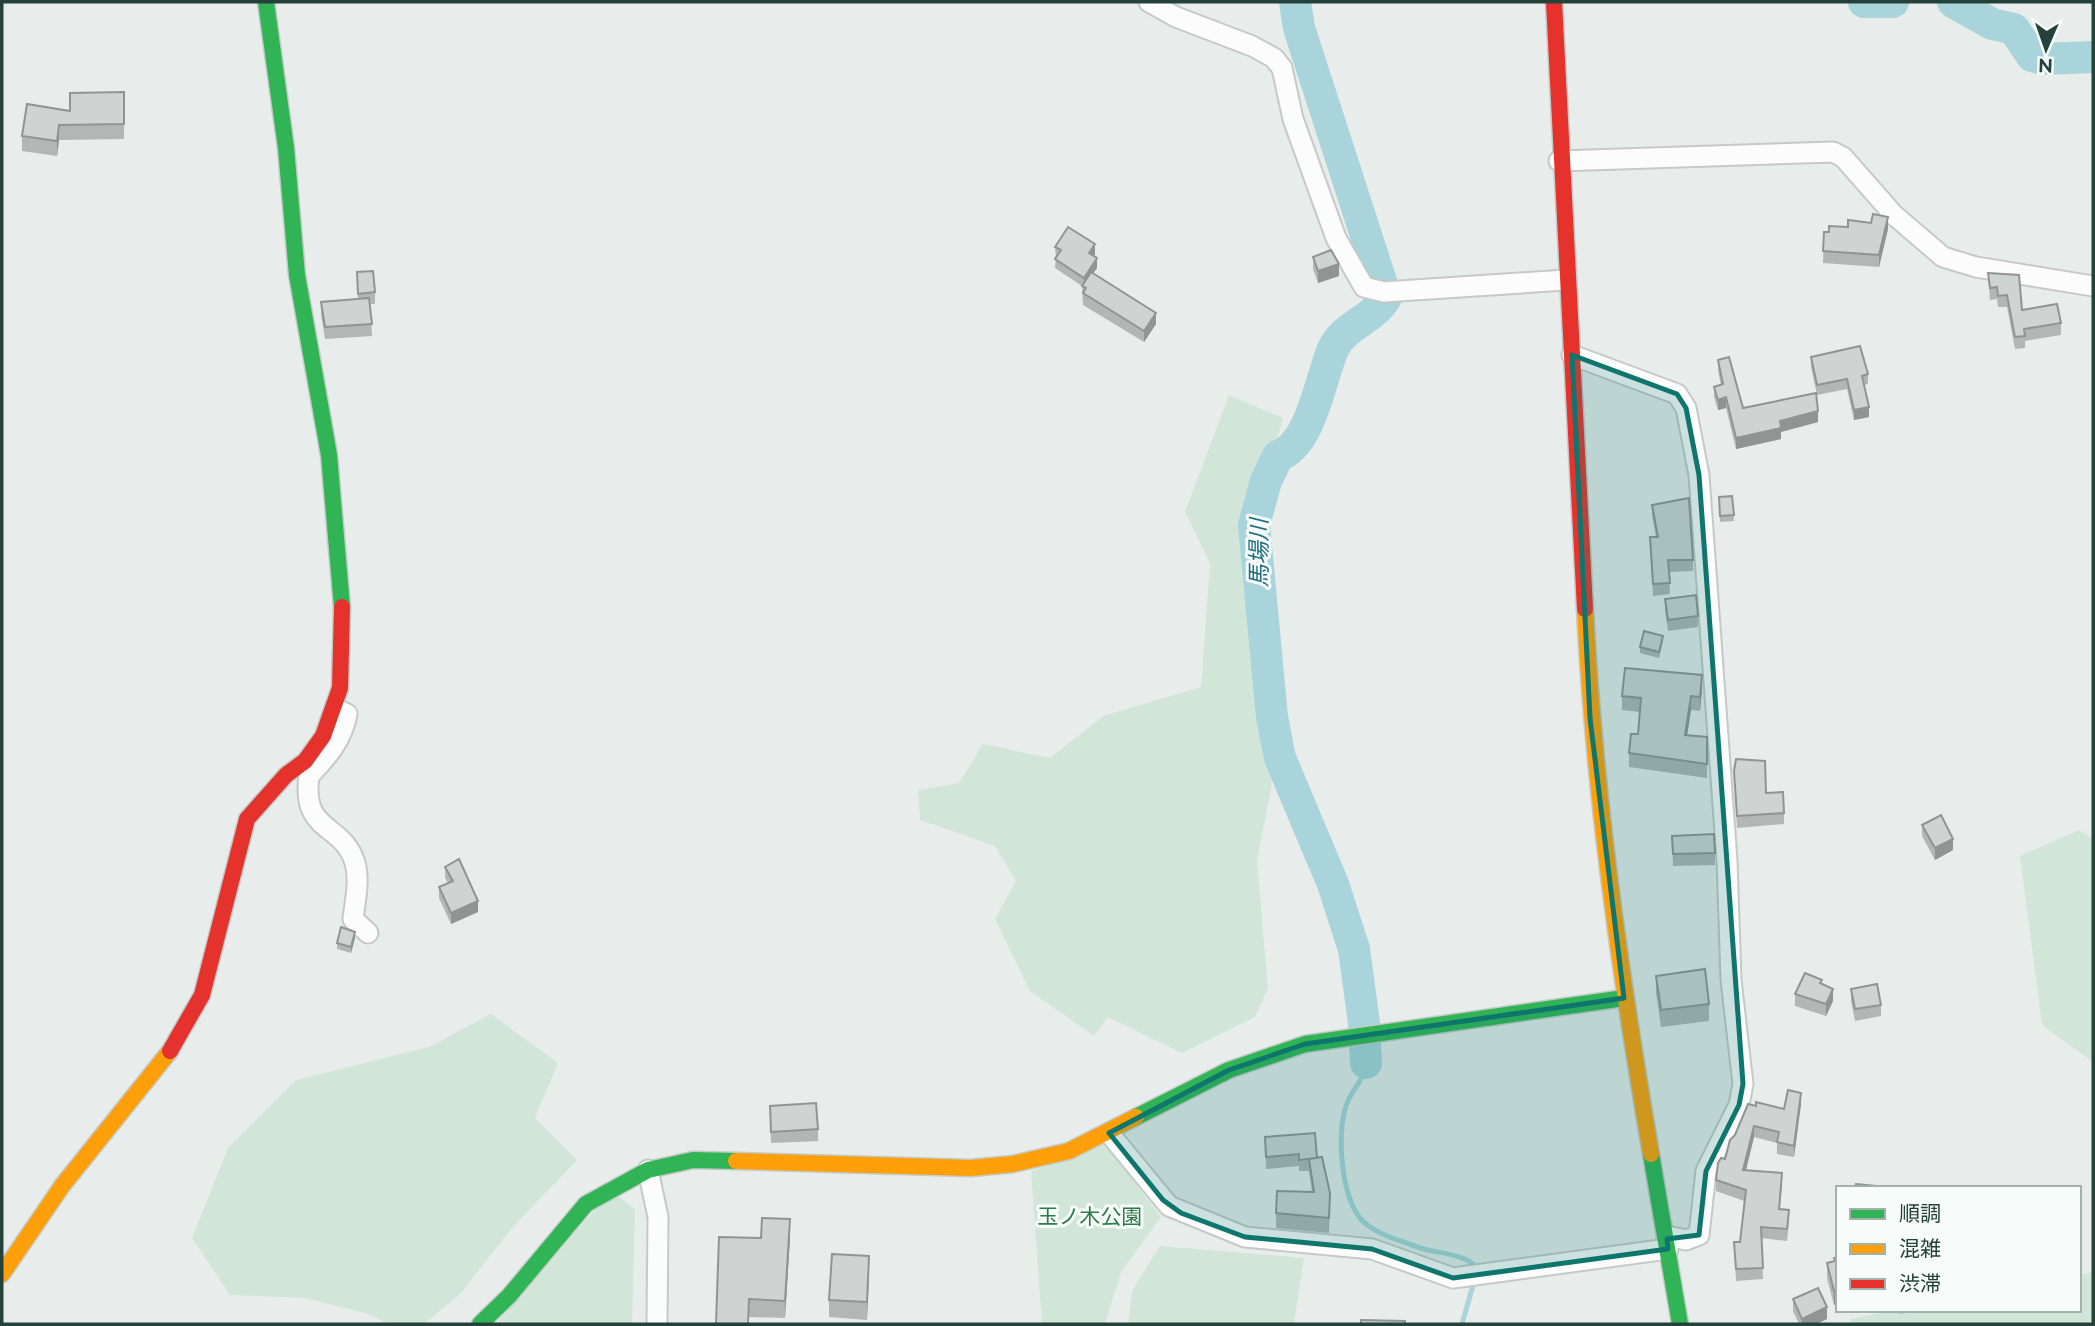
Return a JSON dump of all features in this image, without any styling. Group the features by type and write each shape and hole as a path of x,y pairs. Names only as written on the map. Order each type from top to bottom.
{"street":[{"path":"2,1274 62,1186 178,1041 202,995 247,819 286,775 305,761 323,736 335,708 343,659 335,503 297,275 286,148 266,2"},
{"path":"1149,2 1176,17 1252,46 1274,58 1282,68 1293,119 1331,227 1364,287 1384,292 1566,280"},
{"path":"1554,2 1559,161 1572,355 1590,718 1625,998 1680,1324"},
{"path":"1559,161 1833,152 1843,157 1894,215 1943,257 1976,267 2093,286"},
{"path":"1109,1133 1169,1206 1245,1237 1372,1249 1453,1278 1686,1240 1699,1235 1706,1171 1739,1105 1743,1084 1731,980 1727,860 1699,475 1686,408 1677,394 1572,355"},
{"path":"335,708 347,714 345,727 331,753 309,776 308,806 320,822 350,851 356,873 353,919 368,933"},
{"path":"480,1324 509,1296 586,1204 648,1170 693,1160 971,1168 1013,1164 1069,1151 1229,1070 1305,1044 1590,1006 1625,998"},
{"path":"648,1170 660,1238 657,1324"}],"highlighted area":[{"path":"1572,355 1677,394 1686,408 1699,475 1743,1084 1739,1105 1706,1171 1699,1235 1667,1239 1668,1249 1453,1278 1372,1249 1245,1237 1181,1213 1163,1200 1109,1133 1229,1070 1305,1044 1624,998 1590,718"}],"green space":[{"path":"1229,395 1283,418 1249,540 1256,679 1272,784 1257,860 1268,988 1255,1017 1182,1053 1108,1017 1094,1036 1030,991 995,919 1016,881 995,846 920,820 918,790 959,783 983,744 1050,758 1103,716 1201,687 1210,563 1185,512"},
{"path":"2079,830 2093,839 2093,1062 2042,1025 2020,856"},
{"path":"491,1014 558,1063 535,1118 577,1160 512,1228 460,1294 424,1324 389,1324 365,1313 305,1298 230,1295 192,1238 228,1148 296,1080 429,1047"},
{"name":"玉ノ木公園","path":"1105,1144 1161,1217 1121,1272 1105,1324 1042,1324 1031,1171"},
{"path":"611,1191 635,1209 632,1324 496,1324"},
{"path":"1160,1246 1304,1258 1294,1324 1128,1324 1132,1291"},
{"path":"2093,1272 2093,1324 1852,1324 1850,1319 1887,1312 2081,1312 2081,1275"}],"building":[{"path":"124,92 124,124 59,125 57,141 22,136 27,104 70,111 70,93"},
{"path":"1873,214 1888,217 1879,255 1823,251 1824,232 1829,232 1829,226 1848,227 1848,220 1871,223"},
{"path":"1068,227 1095,244 1089,253 1097,258 1084,278 1055,259 1061,250 1055,247"},
{"path":"1331,250 1339,264 1318,271 1313,257"},
{"path":"373,271 375,292 358,294 357,272"},
{"path":"1091,272 1156,313 1144,331 1083,293 1086,288 1082,286"},
{"path":"1988,273 2019,275 2022,310 2057,304 2061,323 2024,329 2025,336 2015,337 2007,295 1998,296 1997,287 1990,288"},
{"path":"369,298 372,324 325,327 321,302"},
{"path":"1860,346 1868,374 1862,376 1869,407 1854,410 1847,379 1817,385 1811,357"},
{"path":"1729,357 1743,408 1816,393 1818,411 1780,421 1781,428 1736,438 1726,397 1718,400 1714,387 1723,384 1718,360"},
{"path":"1732,496 1734,515 1720,516 1719,497"},
{"path":"1689,498 1693,560 1668,560 1670,583 1653,584 1650,537 1658,537 1652,505"},
{"path":"1696,595 1698,616 1668,620 1665,599"},
{"path":"1644,631 1663,636 1659,652 1640,647"},
{"path":"1625,668 1702,675 1700,697 1691,696 1685,735 1707,737 1707,764 1629,753 1631,734 1638,734 1641,698 1622,696"},
{"path":"1736,759 1765,761 1766,793 1783,792 1784,813 1737,816 1734,771"},
{"path":"1941,815 1953,839 1935,848 1922,825"},
{"path":"1714,834 1715,853 1673,854 1672,836"},
{"path":"459,859 478,901 451,913 439,887 453,881 445,867"},
{"path":"341,927 355,932 351,947 337,943"},
{"path":"1705,969 1709,1004 1661,1010 1656,976"},
{"path":"1805,973 1822,980 1820,983 1833,989 1826,1004 1795,994"},
{"path":"1877,984 1881,1005 1855,1009 1851,989"},
{"path":"1788,1090 1801,1093 1794,1146 1777,1142 1779,1132 1754,1126 1743,1170 1782,1173 1779,1209 1789,1210 1787,1229 1761,1227 1763,1268 1736,1269 1734,1242 1740,1242 1746,1190 1716,1180 1718,1163 1721,1158 1725,1159 1730,1140 1735,1135 1748,1104 1756,1106 1756,1102 1784,1109"},
{"path":"816,1103 818,1129 771,1132 770,1106"},
{"path":"1315,1133 1317,1158 1299,1160 1299,1154 1266,1157 1265,1137"},
{"path":"1322,1157 1330,1193 1329,1218 1276,1213 1277,1191 1314,1192 1309,1159"},
{"path":"762,1218 790,1219 785,1301 749,1299 748,1324 716,1324 719,1237 761,1238"},
{"path":"832,1254 869,1256 867,1302 829,1300"},
{"path":"1836,1258 1834,1291 1827,1263 1835,1261"},
{"path":"1818,1288 1827,1307 1802,1319 1793,1299"},
{"path":"1361,1320 1405,1321 1405,1324 1361,1324"}],"waterway":[{"name":"馬場川","path":"1295,2 1299,28 1386,297 1375,311 1344,334 1333,349 1313,410 1299,439 1289,450 1278,456 1266,481 1254,525 1272,717 1280,758 1333,884 1354,949 1364,1023 1366,1063"},
{"path":"1864,2 1893,2"},
{"path":"1953,2 1992,24 2014,29 2032,56 2043,59 2093,57"},
{"path":"1366,1063 1363,1075 1346,1106 1341,1134 1343,1168 1351,1201 1366,1224 1385,1235 1420,1248 1457,1256 1475,1266"},
{"path":"1462,1324 1474,1282"}],"traffic: fast":[{"path":"266,2 286,148 297,275 329,455 342,607"},
{"path":"1136,1117 1229,1070 1305,1044 1624,998"},
{"path":"1651,1154 1680,1324"},
{"path":"480,1324 509,1296 586,1204 648,1170 693,1160 736,1161"}],"traffic: slow":[{"path":"1585,609 1595,746 1610,882 1651,1154"},
{"path":"2,1274 62,1186 170,1051"},
{"path":"736,1161 971,1168 1013,1164 1069,1151 1136,1117"}],"traffic: jam":[{"path":"1554,2 1585,609"},
{"path":"170,1051 202,995 247,819 286,775 305,761 323,736 340,688 342,607"}]}
